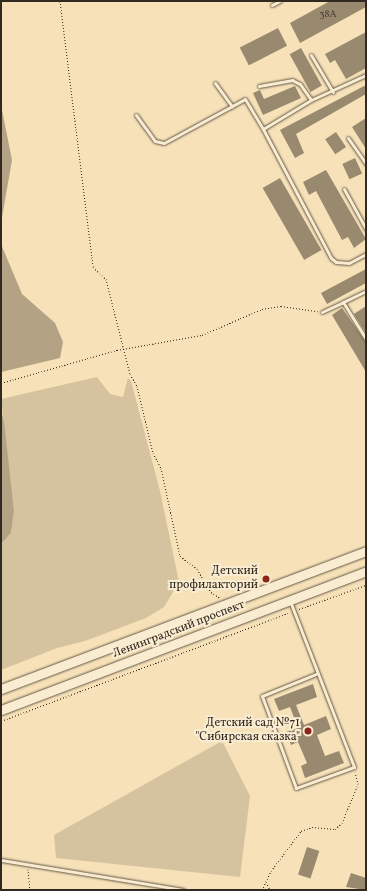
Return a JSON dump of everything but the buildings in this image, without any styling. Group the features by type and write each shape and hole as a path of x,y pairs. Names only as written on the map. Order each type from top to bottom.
{"main road":[{"name":"Ленинградский проспект","path":"1,689 366,551"},
{"name":"Ленинградский проспект","path":"1,710 366,571"}],"lane":[{"path":"272,5 280,1"},
{"path":"311,56 333,92"},
{"path":"263,129 311,100 333,92 366,75"},
{"path":"259,86 292,80 300,84 311,100"},
{"path":"215,83 232,106"},
{"path":"136,115 155,141 164,143 246,99 331,258 336,262 349,263 366,254"},
{"path":"348,138 366,164"},
{"path":"344,189 366,229"},
{"path":"322,312 366,291"},
{"path":"343,302 366,339"},
{"path":"290,601 316,674 354,767 296,788 262,696 316,674"},
{"path":"1,860 184,890"}],"path":[{"path":"60,1 93,267 106,279 125,349 130,374 137,386 153,453 161,468 180,556 197,569 211,592 224,600"},
{"path":"1,383 125,349 202,335 262,309 281,306 322,312"},
{"path":"1,721 366,585"},
{"path":"262,890 266,881 300,831 312,827 335,829 342,823 358,784 354,767"},
{"path":"28,865 30,890"},
{"path":"266,881 270,890"}],"shaded area":[{"path":"1,105 12,160 1,223"},
{"path":"1,244 22,294 55,323 63,342 60,358 1,372"},
{"path":"97,377 110,394 123,397 128,378 131,381 160,491 179,582 164,607 146,618 85,641 57,648 1,670 1,544 11,533 14,511 1,399"},
{"path":"1,411 4,421 14,511 11,533 1,544"},
{"path":"222,741 250,796 240,877 56,858 54,835"}],"place":[{"name":"Детский профилакторий","path":"266,579"},
{"name":"Детский сад №71 \"Сибирская сказка\"","path":"308,731"}]}
